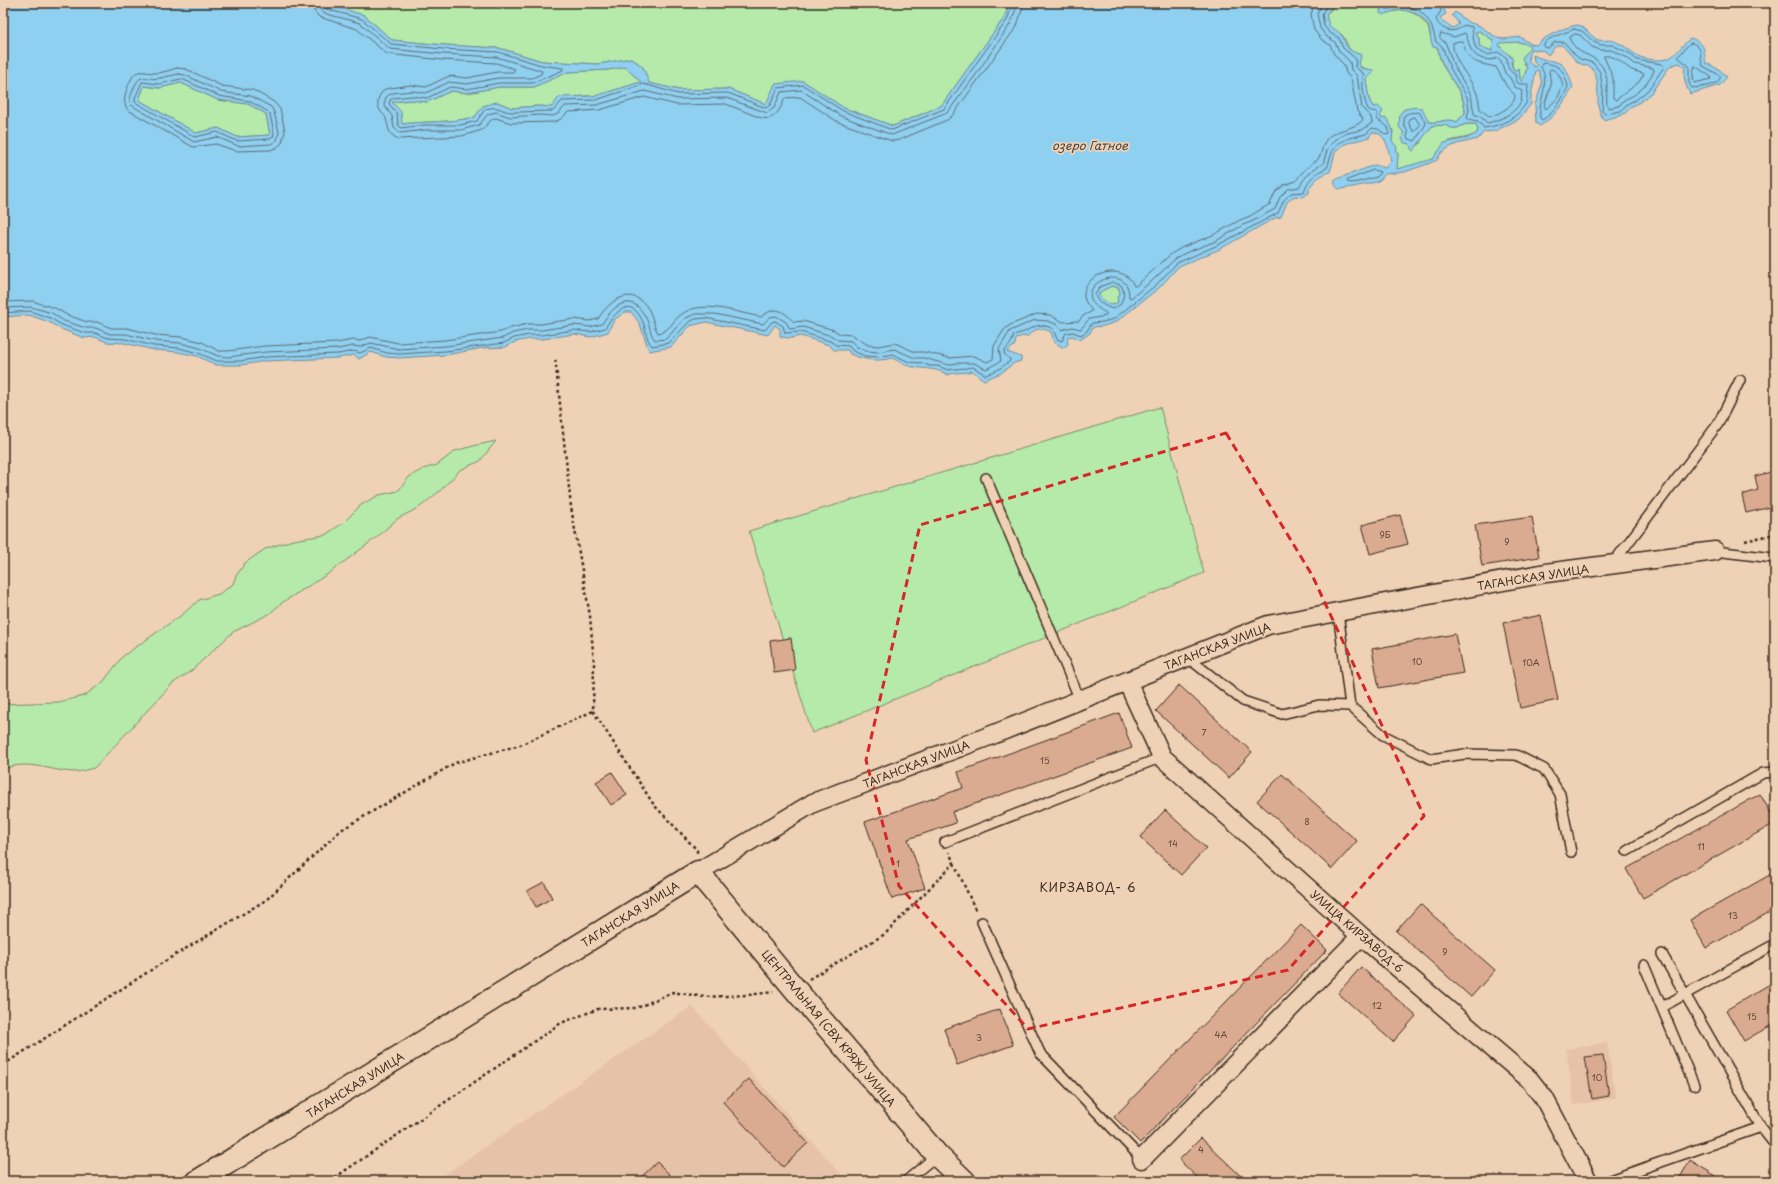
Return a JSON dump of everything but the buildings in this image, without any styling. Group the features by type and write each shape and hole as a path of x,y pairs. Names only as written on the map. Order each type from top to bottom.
{"main road":[{"name":"ЦЕНТРАЛЬНАЯ (СВХ КРЯЖ) УЛИЦА","path":"698,872 794,988 937,1155 964,1181"},
{"name":"ТАГАНСКАЯ УЛИЦА","path":"198,1181 698,872"}],"street":[{"name":"ТАГАНСКАЯ УЛИЦА","path":"698,872 813,803 1127,682 1268,625 1546,573 1715,551"},
{"name":"УЛИЦА КИРЗАВОД-6","path":"1127,682 1162,757 1361,936 1529,1079 1544,1098 1588,1181"},
{"path":"1142,1158 1361,936"}],"lane":[{"path":"1612,564 1718,424 1740,380"},
{"path":"986,478 1080,700"},
{"path":"1715,551 1774,558"},
{"path":"1338,612 1350,706"},
{"path":"1187,658 1243,701 1282,714 1319,704 1350,706 1383,735 1431,759 1465,754 1516,755 1544,769 1560,794 1571,852"},
{"path":"945,842 1162,757"},
{"path":"1626,851 1763,773 1775,772"},
{"path":"982,922 1040,1053 1142,1158"},
{"path":"1662,1007 1775,944"},
{"path":"1662,954 1762,1127 1775,1146"},
{"path":"1644,965 1694,1086"},
{"path":"1607,1181 1762,1127"},
{"path":"906,1181 937,1155"}],"path":[{"path":"555,357 571,507 590,616 594,663 592,711 654,804 697,850 698,872"},
{"path":"3,1065 156,967 266,900 341,830 455,763 520,745 592,711"},
{"path":"945,842 982,922"},
{"path":"330,1181 561,1023 598,1009 637,1008 673,992 704,997 748,996 794,988 885,934 954,863"}],"highlighted area":[{"path":"1226,433 1312,575 1424,816 1288,970 1028,1029 899,886 866,760 920,525"}],"shaded area":[{"path":"692,1006 847,1181 435,1181"},
{"path":"1607,1042 1616,1098 1574,1105 1566,1049"}],"green space":[{"path":"291,3 628,3 633,5 634,3 1010,3 1004,18 941,106 893,126 844,108 803,81 766,104 728,89 679,90 649,83 643,67 631,58 599,64 542,61 499,48 392,40 364,15"},
{"path":"1333,3 1381,3 1381,8 1389,12 1406,10 1419,16 1428,27 1433,47 1438,48 1439,57 1461,96 1465,113 1457,122 1450,120 1429,122 1418,112 1404,109 1401,112 1400,121 1407,143 1410,143 1411,146 1419,145 1423,137 1432,126 1445,125 1452,128 1457,128 1466,124 1476,124 1478,129 1477,133 1450,141 1430,161 1397,169 1398,153 1392,141 1393,130 1382,119 1375,107 1373,107 1368,94 1366,79 1373,73 1359,65 1359,54 1355,54 1350,50 1343,36 1333,30 1329,25 1326,14 1331,10 1331,5"},
{"path":"1479,31 1493,40 1492,51 1479,46 1479,38 1475,32"},
{"path":"1500,42 1518,42 1528,44 1530,47 1525,54 1524,64 1527,68 1522,82 1520,79 1519,68 1516,70 1513,69 1511,56 1503,51 1499,45"},
{"path":"625,67 641,82 595,96 582,96 552,107 539,106 512,108 497,102 483,106 475,117 457,120 401,124 392,102 411,100 427,102 451,91 467,93 499,87 534,87 568,72 608,70"},
{"path":"181,83 218,100 248,104 266,114 270,135 237,137 218,128 196,133 139,100 144,86 159,88"},
{"path":"1112,286 1119,288 1120,295 1118,302 1113,305 1108,304 1098,296 1103,290"},
{"path":"1160,407 1204,573 812,733 749,531"},
{"path":"496,441 480,461 460,470 441,490 420,507 397,519 377,537 328,574 283,602 269,614 233,632 191,671 172,684 94,768 80,772 31,765 13,766 3,769 3,704 58,702 84,696 103,682 123,656 183,614 199,600 219,594 233,584 236,576 245,563 265,549 293,540 325,535 343,523 361,505 379,495 398,491 409,477 423,469 437,465 455,451"}],"water":[{"name":"озеро Гатное","path":"3,3 322,3 364,15 392,40 499,48 542,61 599,64 631,58 643,67 649,83 679,90 728,89 766,104 775,84 803,81 844,108 893,126 941,106 1004,18 1010,3 1333,3 1331,5 1332,8 1326,14 1330,27 1339,32 1349,49 1361,55 1359,65 1361,68 1373,70 1373,73 1366,79 1369,99 1373,107 1378,106 1383,111 1380,116 1382,119 1386,118 1391,126 1392,141 1397,147 1396,151 1398,153 1397,169 1433,159 1444,143 1468,138 1477,133 1478,129 1476,124 1466,124 1457,128 1452,128 1445,125 1432,126 1413,151 1410,144 1404,143 1402,138 1404,133 1399,127 1400,114 1404,110 1422,108 1429,122 1450,120 1457,122 1465,113 1464,104 1457,88 1443,65 1438,48 1433,47 1429,28 1421,17 1410,11 1403,10 1390,12 1384,15 1380,13 1381,3 1441,3 1446,14 1440,19 1453,28 1459,24 1452,15 1455,12 1468,22 1480,26 1497,38 1504,39 1520,37 1531,44 1536,45 1544,38 1556,32 1579,25 1596,39 1617,42 1638,56 1650,59 1668,59 1691,38 1702,45 1706,63 1720,70 1727,77 1720,85 1690,94 1685,81 1685,67 1679,63 1670,66 1651,93 1640,102 1630,107 1628,111 1622,115 1604,120 1599,108 1597,81 1591,67 1578,63 1562,45 1556,46 1548,55 1544,51 1531,49 1528,57 1529,62 1533,66 1536,67 1537,65 1534,61 1533,55 1563,65 1573,88 1555,113 1540,126 1536,123 1535,105 1542,84 1539,71 1536,70 1531,95 1531,104 1519,119 1495,131 1484,132 1478,139 1450,147 1441,153 1437,160 1430,163 1405,172 1385,174 1380,180 1375,182 1339,189 1334,181 1339,178 1375,165 1385,168 1391,161 1388,147 1384,138 1377,133 1372,132 1369,137 1345,144 1337,149 1330,172 1315,180 1309,189 1309,193 1302,197 1294,196 1287,202 1281,217 1275,218 1220,249 1179,266 1160,287 1116,322 1104,326 1093,327 1090,333 1080,340 1073,336 1067,337 1068,344 1064,348 1054,342 1051,332 1044,329 1035,330 1027,337 1022,336 1016,339 1015,345 1007,352 1021,357 1021,361 1014,363 1001,373 984,380 972,371 948,375 935,370 905,365 892,358 871,360 861,358 850,354 848,350 834,350 829,345 801,336 791,338 780,337 780,329 775,325 768,335 706,322 690,326 671,347 649,351 640,324 631,312 625,312 614,320 608,332 591,337 574,334 543,339 530,339 515,342 506,347 483,348 446,355 399,358 386,357 371,352 359,359 354,355 339,358 266,361 241,365 216,365 197,356 178,352 154,350 124,343 107,342 95,337 84,338 61,329 49,322 29,315 3,317","holes":["1479,31 1493,40 1492,51 1479,46 1479,39 1475,32","1518,42 1527,44 1530,47 1522,58 1527,68 1522,82 1520,79 1519,68 1516,70 1513,69 1511,62 1513,60 1502,49 1499,45 1500,43","625,67 641,82 595,96 559,97 552,107 539,106 512,108 497,102 483,106 475,117 448,121 402,124 401,112 392,102 411,100 427,102 451,91 467,93 499,87 534,87 568,72 608,70","181,83 218,100 248,104 266,114 270,135 237,137 218,128 196,133 139,100 144,86 159,88","1112,286 1119,288 1120,294 1117,296 1118,302 1113,305 1108,304 1098,295 1103,290"]}],"district":[{"name":"КИРЗАВОД- 6","path":"1088,887"}]}
